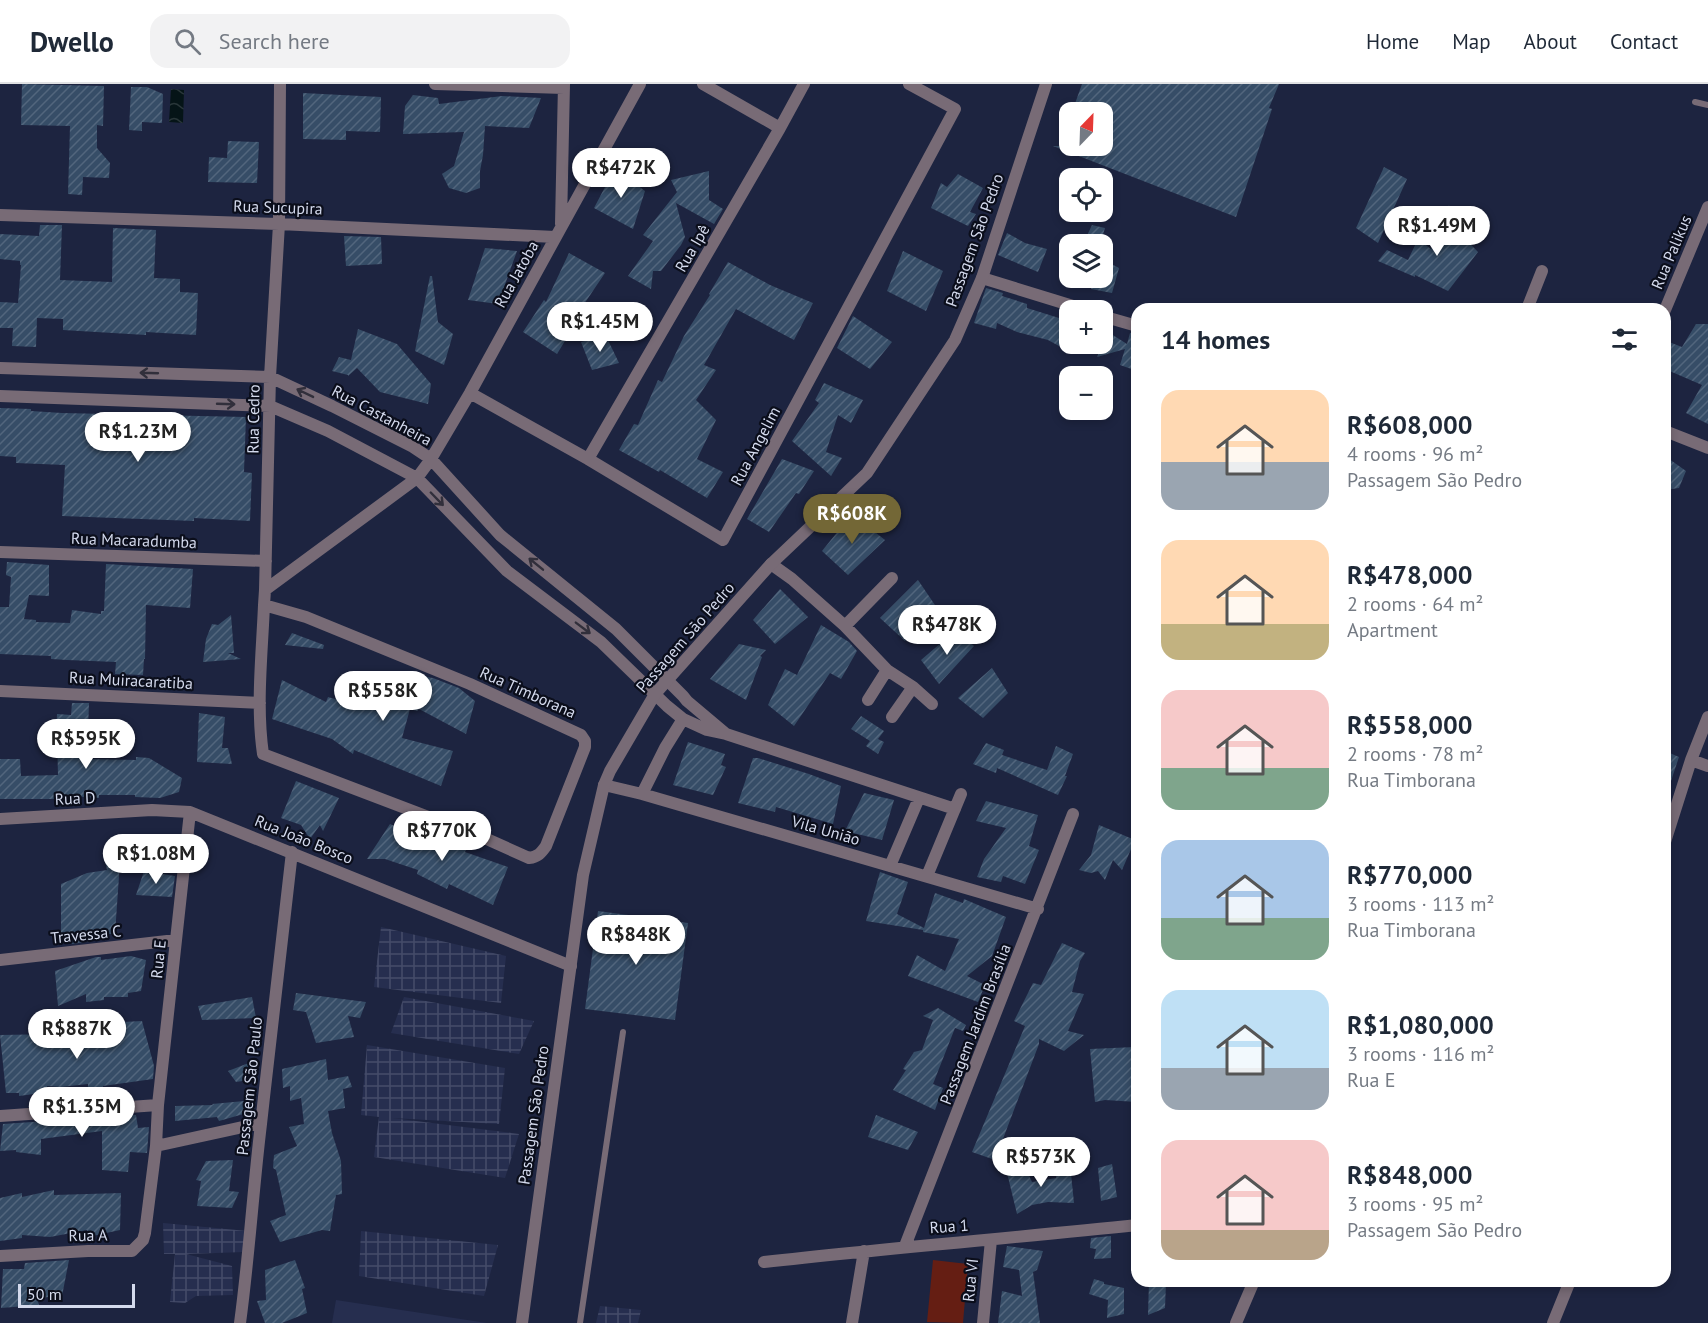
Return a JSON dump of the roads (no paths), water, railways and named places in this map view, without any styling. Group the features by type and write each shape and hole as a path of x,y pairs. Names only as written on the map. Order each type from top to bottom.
{"street":[{"name":"Rua Cedro","path":"263,754 260,703 270,377 279,224 280,84"},
{"path":"435,84 564,86 561,225"},
{"name":"Rua Jatoba","path":"265,590 417,478 470,393 640,84"},
{"path":"703,84 780,128"},
{"name":"Rua Ipê","path":"588,459 804,84"},
{"name":"Rua Angelim","path":"470,393 588,459 723,540 955,109 909,84"},
{"name":"Passagem São Pedro","path":"522,1323 583,875 604,785 655,694 771,564 867,473 955,340 1016,191 1046,84"},
{"name":"Rua Palikus","path":"1668,303 1708,207"},
{"name":"Rua Sucupira","path":"0,214 555,237"},
{"path":"1529,303 1542,271"},
{"path":"982,278 1059,302"},
{"path":"1113,319 1131,325"},
{"name":"Rua Castanheira","path":"0,368 270,377 332,406 413,447 430,459 500,535 616,629 687,701 726,734"},
{"path":"0,396 270,406 328,431 417,478 507,571 601,642 667,706 683,718 707,730 726,734 955,809"},
{"path":"1671,433 1708,448"},
{"name":"Rua Macaradumba","path":"0,552 266,561"},
{"path":"771,564 792,579 845,626 886,670 913,687 932,704"},
{"path":"845,626 892,578"},
{"name":"Rua Timborana","path":"263,754 489,840 529,858 541,854 546,846 585,747 585,741 581,735 470,684 306,617 264,605"},
{"path":"601,642 616,629"},
{"path":"868,700 886,670"},
{"path":"892,717 913,687"},
{"name":"Rua Muiracaratiba","path":"0,691 260,703"},
{"path":"1671,823 1691,760 1708,717"},
{"path":"642,794 664,748 683,718"},
{"path":"1691,760 1708,766"},
{"name":"Vila União","path":"604,785 1038,909"},
{"path":"927,876 961,794"},
{"path":"890,866 919,798"},
{"name":"Rua D","path":"0,819 152,810 190,812"},
{"name":"Rua João Bosco","path":"190,812 571,966"},
{"name":"Rua E","path":"147,1212 156,1146 158,1105 190,812"},
{"name":"Passagem Jardim Brasília","path":"905,1246 1038,909 1073,814"},
{"name":"Passagem São Paulo","path":"240,1323 292,852"},
{"name":"Travessa C","path":"0,960 176,940"},
{"path":"0,1116 158,1105"},
{"path":"156,1146 261,1123"},
{"name":"Rua A","path":"0,1256 132,1251 143,1240 147,1212"},
{"name":"Rua 1","path":"764,1262 905,1246 1131,1226"},
{"name":"Rua VI","path":"982,1323 991,1240"},
{"path":"852,1323 864,1251"},
{"path":"1236,1323 1251,1287"},
{"path":"1552,1323 1567,1287"}],"lane":[{"path":"1695,102 1708,105"},
{"path":"580,1323 623,1032"}],"water":[{"path":"171,89 184,90 183,123 169,122"}]}
